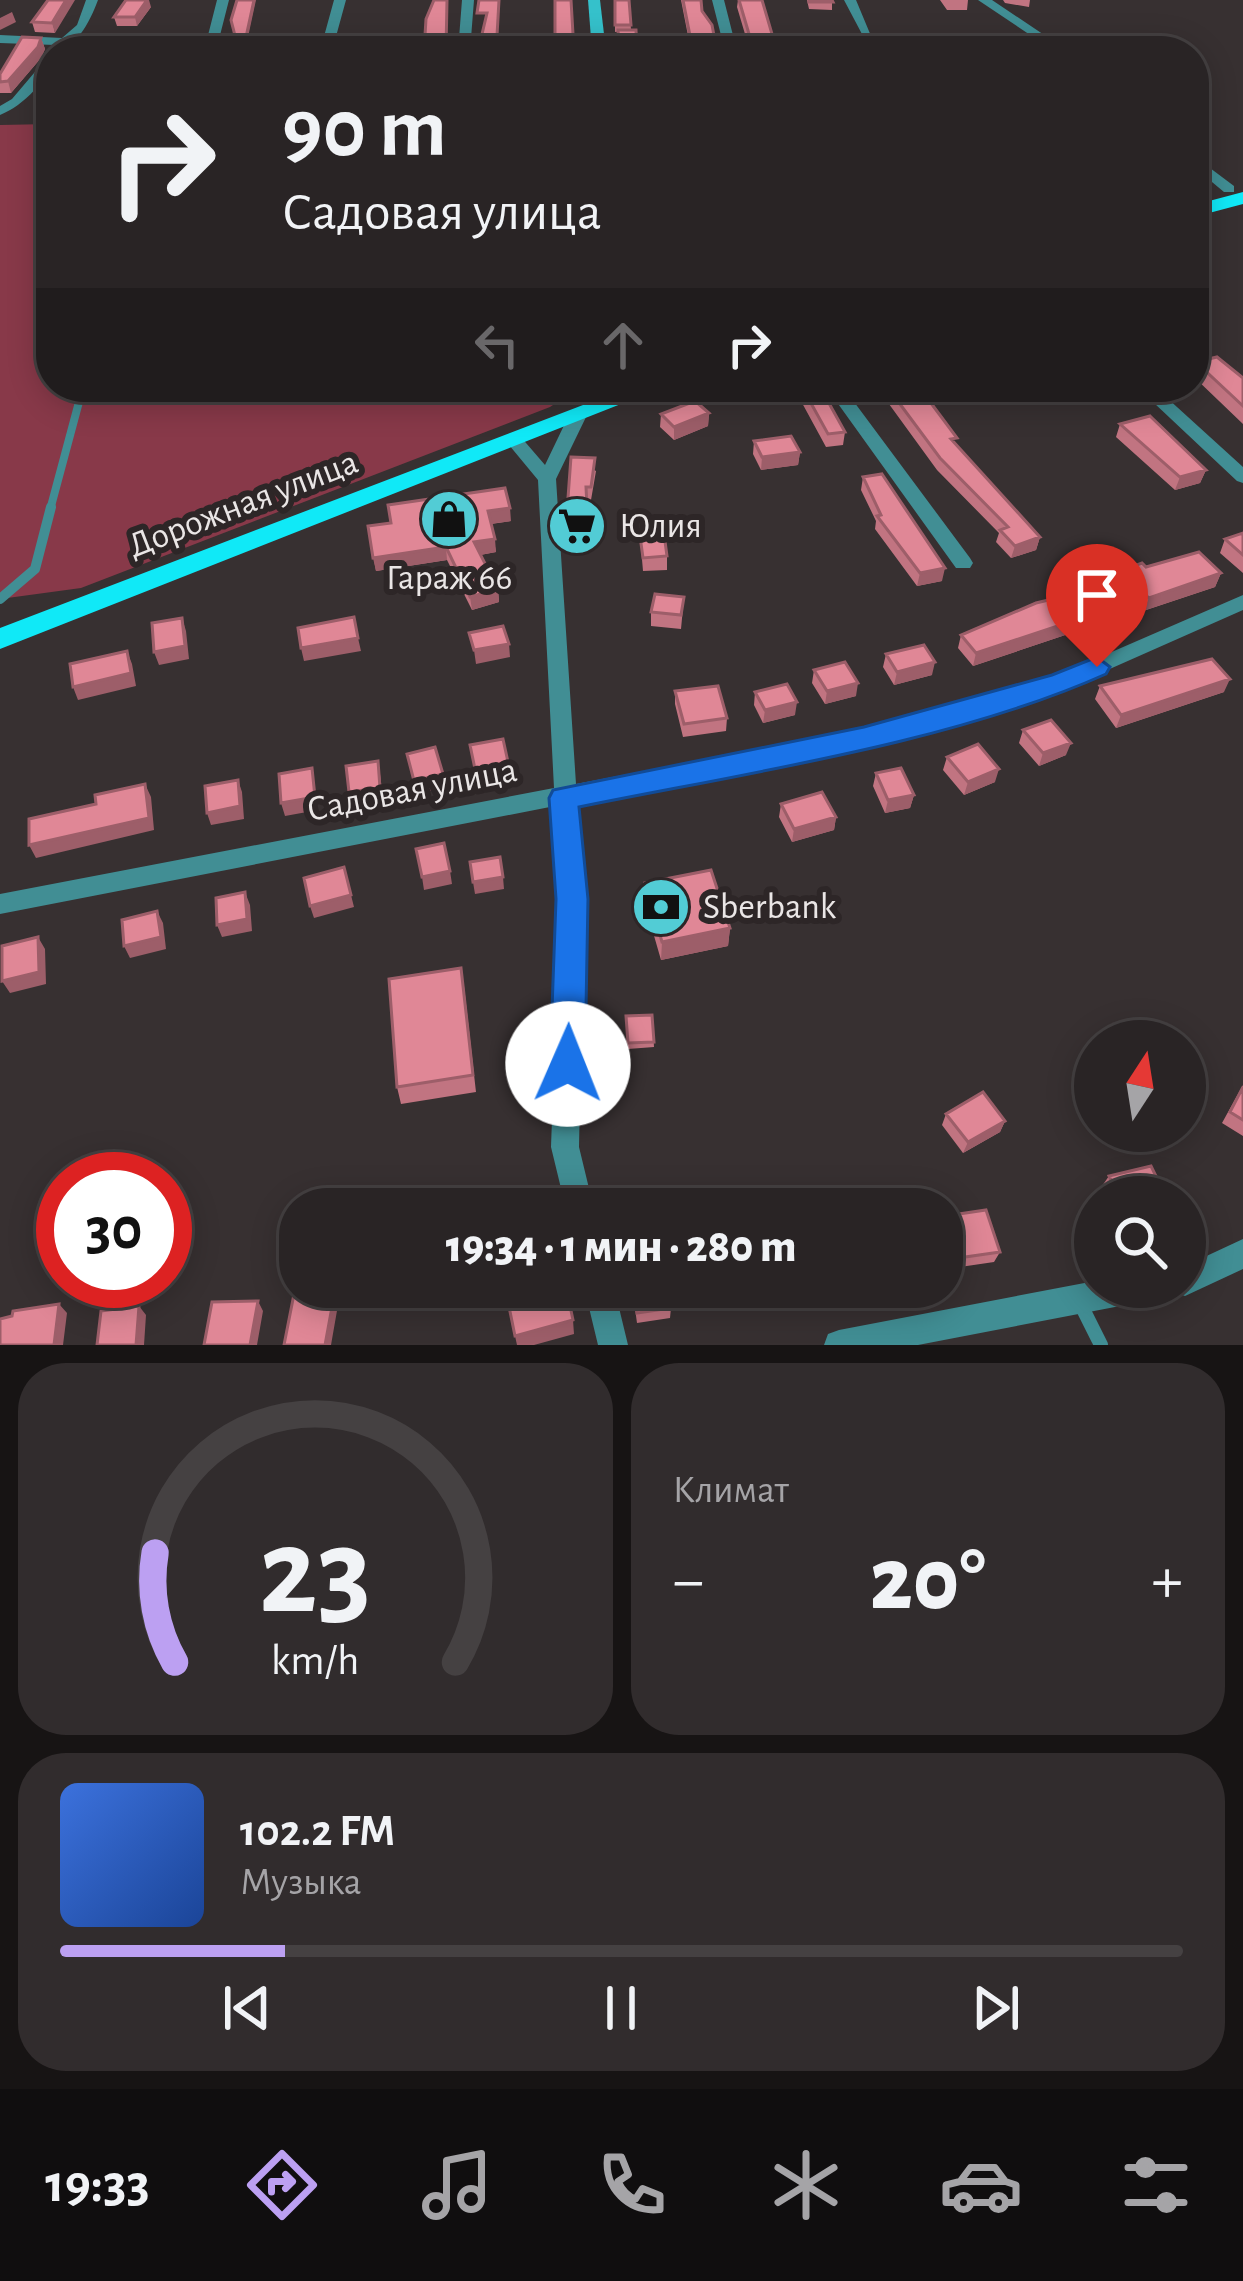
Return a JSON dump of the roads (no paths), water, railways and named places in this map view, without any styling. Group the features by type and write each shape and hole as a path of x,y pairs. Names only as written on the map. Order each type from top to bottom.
{"main road":[{"name":"Дорожная улица","path":"0,640 578,415 601,402"}],"street":[{"path":"72,36 82,26 92,0"},
{"path":"214,36 223,0"},
{"path":"330,36 340,0"},
{"path":"465,36 468,0"},
{"path":"593,0 597,36"},
{"path":"718,0 726,36"},
{"path":"850,0 867,33"},
{"path":"985,0 1040,36"},
{"path":"0,39 36,46"},
{"path":"0,111 17,101 36,77"},
{"path":"1209,172 1236,194"},
{"path":"845,402 963,563"},
{"path":"1161,402 1243,477"},
{"path":"575,1188 566,1147 572,899 547,479 578,415"},
{"path":"514,440 547,479"},
{"name":"Садовая улица","path":"0,904 864,737 1060,683 1243,602"},
{"path":"1206,1271 1243,1254"},
{"path":"839,1345 1074,1297"},
{"path":"604,1308 613,1345"}],"lane":[{"path":"0,598 35,569 78,402"},
{"path":"1083,1308 1101,1345"}],"place":[{"name":"Гараж 66","path":"449,519"},
{"name":"Юлия","path":"577,526"},
{"name":"Sberbank","path":"661,907"}]}
